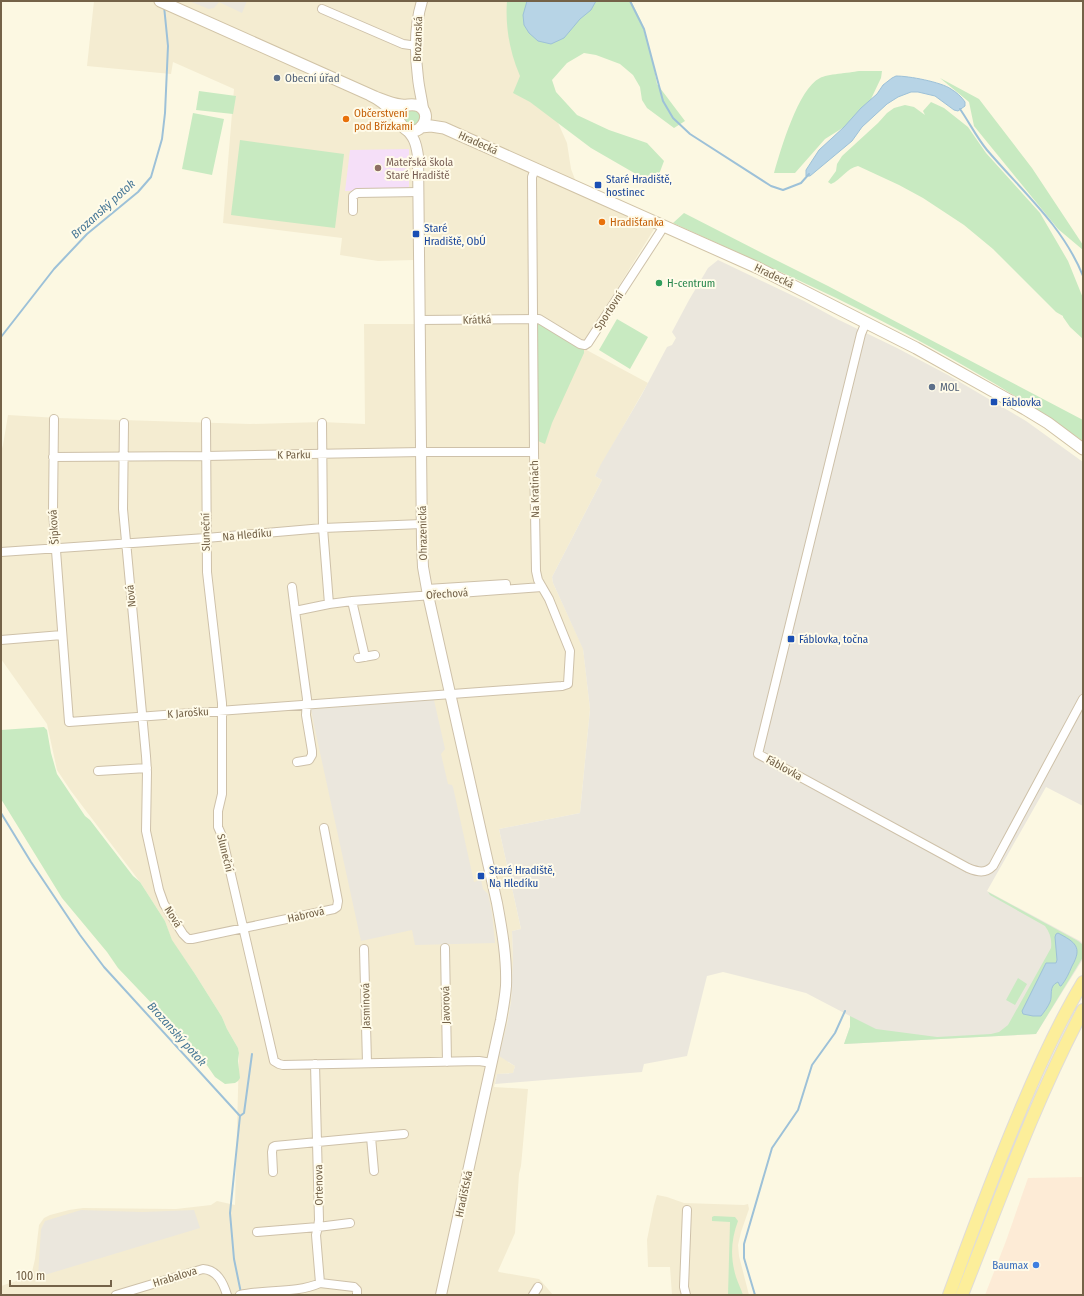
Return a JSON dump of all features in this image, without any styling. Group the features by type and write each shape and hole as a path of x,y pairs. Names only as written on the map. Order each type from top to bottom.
{"main road":[{"path":"163,2 378,99 387,106 402,126 411,131 420,128 425,122 424,111 417,105 400,105 370,95"},
{"path":"402,126 399,120 400,115 403,108 409,105"},
{"name":"Hradecká","path":"424,111 435,122 450,131"},
{"name":"Hradecká","path":"420,128 433,126 442,127 758,268 916,348 1025,409 1048,423 1083,449"},
{"path":"949,1295 1003,1152 1030,1088 1058,1028 1083,982"},
{"path":"962,1295 1033,1114 1083,1010"}],"street":[{"name":"Brozanská","path":"422,1 418,22 417,46 418,78 424,111"},
{"path":"322,9 403,44 417,46"},
{"name":"Brozanská","path":"409,105 415,98 418,78"},
{"name":"Ohrazenická","path":"402,126 414,139 418,156"},
{"name":"Ohrazenická","path":"420,128 418,156 422,555 428,592 497,903 504,945 506,986 492,1063"},
{"name":"Na Kratinách","path":"450,694 562,686 568,684 570,652 536,571 532,177 535,169"},
{"path":"353,211 353,196 357,193 419,192"},
{"name":"Sportovní","path":"533,319 543,320 580,344 587,345 664,226"},
{"name":"Krátká","path":"420,320 533,319"},
{"name":"Fáblovka","path":"866,322 861,334 758,754 968,868 982,872 989,870 993,866 1083,699"},
{"name":"Šípková","path":"54,418 53,511 69,722"},
{"name":"Sluneční","path":"206,422 207,572 222,711 222,794 218,811 218,824 274,1061 283,1065 481,1061 492,1063"},
{"name":"Nová","path":"124,423 123,509 125,543 147,768 146,831 158,890 164,904 183,934 188,939 196,939 243,929"},
{"path":"322,423 323,528 329,604"},
{"name":"K Parku","path":"54,457 534,452"},
{"name":"Na Hledíku","path":"1,552 206,538 323,528 422,524"},
{"name":"Ořechová","path":"295,612 329,604 428,592 540,583"},
{"path":"292,587 304,677 307,705 306,715 312,755 309,760 297,762"},
{"path":"352,601 362,658 374,655"},
{"path":"1,640 62,635"},
{"name":"K Jarošku","path":"69,722 450,694"},
{"path":"98,771 147,768"},
{"name":"Habrová","path":"243,929 334,909 337,907 338,901 324,828"},
{"name":"Javorová","path":"445,948 447,1062"},
{"name":"Jasmínová","path":"364,949 367,1063"},
{"name":"Hradišťská","path":"441,1295 492,1063"},
{"name":"Ortenova","path":"315,1064 319,1220 316,1235 320,1283"},
{"path":"273,1172 272,1152 273,1147 278,1145 318,1143 404,1134"},
{"path":"371,1137 374,1171"},
{"path":"686,1295 684,1280 687,1210"},
{"path":"258,1232 350,1223"},
{"name":"Hrabalova","path":"116,1295 200,1269 211,1271 217,1275 222,1281 227,1295"},
{"path":"240,1295 250,1292 287,1293 320,1283 354,1287 357,1290 357,1295"},
{"path":"533,1295 538,1287"}],"shaded area":[{"path":"94,1 523,1 519,35 567,143 571,169 576,182 649,215 661,218 581,347 648,383 595,476 602,480 552,577 553,583 583,648 590,709 580,813 499,829 521,929 512,931 513,978 507,1024 508,1062 515,1066 513,1073 497,1074 494,1087 528,1089 519,1174 515,1233 498,1271 539,1279 553,1295 1,1295 1,1286 29,1277 32,1272 35,1259 39,1225 44,1218 50,1215 83,1208 176,1209 211,1205 217,1201 235,1205 239,1053 238,1048 222,1017 172,941 165,921 140,882 71,791 57,770 47,724 1,659 1,452 8,415 250,424 322,422 365,424 364,324 415,324 414,260 378,261 340,255 342,238 223,223 234,89 173,62 171,74 87,66"},
{"path":"189,1 247,1 242,13 219,2 214,8 209,9"},
{"name":"Mateřská škola Staré Hradiště","path":"409,149 409,187 406,190 345,191 350,150"},
{"name":"Fáblovka","path":"718,260 804,301 948,375 1026,421 1083,462 1083,806 1046,787 987,891 1080,941 1083,944 1083,959 1036,1034 844,1044 850,1027 850,1016 806,993 723,972 707,976 687,1056 644,1064 642,1072 495,1084 497,1074 513,1073 515,1066 499,1056 511,1002 513,959 512,931 521,929 499,829 580,813 590,709 583,649 553,583 552,577 602,480 595,476 601,464 641,396 667,347 672,345 676,338 672,332 689,300 708,268"},
{"path":"434,700 445,749 441,754 448,784 452,785 453,787 474,882 481,880 483,889 488,894 492,913 495,943 415,945 412,930 361,941 311,709"},
{"path":"1083,1177 1083,1295 985,1295 1028,1178"},
{"path":"657,1195 684,1203 748,1204 749,1209 738,1245 739,1256 749,1295 672,1295 670,1267 648,1267 647,1240"},
{"path":"81,1210 142,1212 194,1210 200,1228 38,1277 41,1229 45,1221"}],"green space":[{"path":"507,1 631,1 641,21 652,58 657,84 685,121 674,128 647,108 642,100 640,87 633,75 620,64 596,55 584,53 567,63 552,80 556,92 577,115 609,130 647,143 664,161 655,185 591,148 530,102 513,93 520,76 513,58 509,40"},
{"path":"859,71 882,71 881,78 871,99 844,127 825,139 795,173 774,173 791,121 812,84 823,77"},
{"path":"940,78 979,99 1032,168 1083,245 1083,250 1058,229 974,126 969,102"},
{"path":"199,91 236,96 233,114 196,110"},
{"path":"931,102 944,108 968,127 986,153 1040,213 1068,261 1083,298 1083,339 1070,327 1063,316 1056,312 993,249 964,225 923,198 858,166 851,169 835,182 831,184 828,182 836,171 837,164 842,156 887,113 894,108 905,105 914,107 925,115 923,111"},
{"path":"413,110 420,115 421,118 416,125 413,126 406,121 405,118 410,111"},
{"path":"193,113 224,119 212,175 182,169"},
{"path":"240,140 344,154 335,228 231,215"},
{"path":"684,213 828,286 1083,420 1083,441 1023,401 931,347 816,288 673,223"},
{"path":"617,319 648,337 630,369 599,350"},
{"path":"538,320 582,347 584,350 584,353 552,423 545,444 538,441 536,322"},
{"path":"44,727 47,730 57,774 85,816 90,820 133,876 140,882 165,921 172,940 222,1017 238,1048 239,1053 238,1061 240,1078 235,1083 225,1084 215,1077 197,1051 118,968 107,952 62,898 1,799 1,730"},
{"path":"988,892 1083,945 1083,957 1036,1034 844,1044 850,1027 850,1016 876,1029 937,1037 991,1034 999,1032 1008,1025 1051,948 1051,939 1045,926 990,895"},
{"path":"1018,978 1027,984 1015,1005 1006,1000"},
{"path":"712,1217 735,1217 738,1221 734,1235 732,1256 734,1270 743,1295 728,1295 730,1222 712,1221"}],"water":[{"path":"527,1 596,1 591,10 580,19 564,38 551,44 538,41 529,33 524,25 523,15"},
{"path":"896,76 925,80 946,86 961,96 965,102 965,106 958,111 954,110 935,96 918,92 911,92 898,97 887,104 862,127 852,141 810,176 806,176 806,170 819,150 877,94 883,85"},
{"path":"1058,933 1069,939 1076,946 1077,954 1075,959 1061,986 1058,982 1053,986 1051,1000 1041,1016 1023,1014 1022,1011 1046,963 1056,963 1055,937"}],"waterway":[{"path":"630,1 644,29 663,101 673,118 690,134 771,186 783,190 801,183 809,174"},
{"name":"Brozanský potok","path":"1,337 54,269 87,234 138,192 151,177 162,139 165,113 168,46 164,6"},
{"path":"960,109 987,150 1053,225 1075,258 1083,276"},
{"name":"Brozanský potok","path":"1,813 31,862 80,935 104,967 240,1116 230,1213 234,1259 241,1293"},
{"path":"755,1295 744,1258 744,1244 772,1148 798,1110 812,1065 835,1033 845,1011"},
{"path":"240,1116 244,1113 252,1054"}],"place":[{"name":"Obecní úřad","path":"277,78"},
{"name":"Občerstvení pod Břízkami","path":"346,119"},
{"name":"Mateřská škola Staré Hradiště","path":"378,168"},
{"name":"Staré Hradiště, hostinec","path":"598,185"},
{"name":"Hradišťanka","path":"602,222"},
{"name":"Staré Hradiště, ObÚ","path":"416,234"},
{"name":"H-centrum","path":"659,283"},
{"name":"MOL","path":"932,387"},
{"name":"Fáblovka","path":"994,402"},
{"name":"Fáblovka, točna","path":"791,639"},
{"name":"Staré Hradiště, Na Hledíku","path":"481,876"},
{"name":"Baumax","path":"1036,1265"}]}
